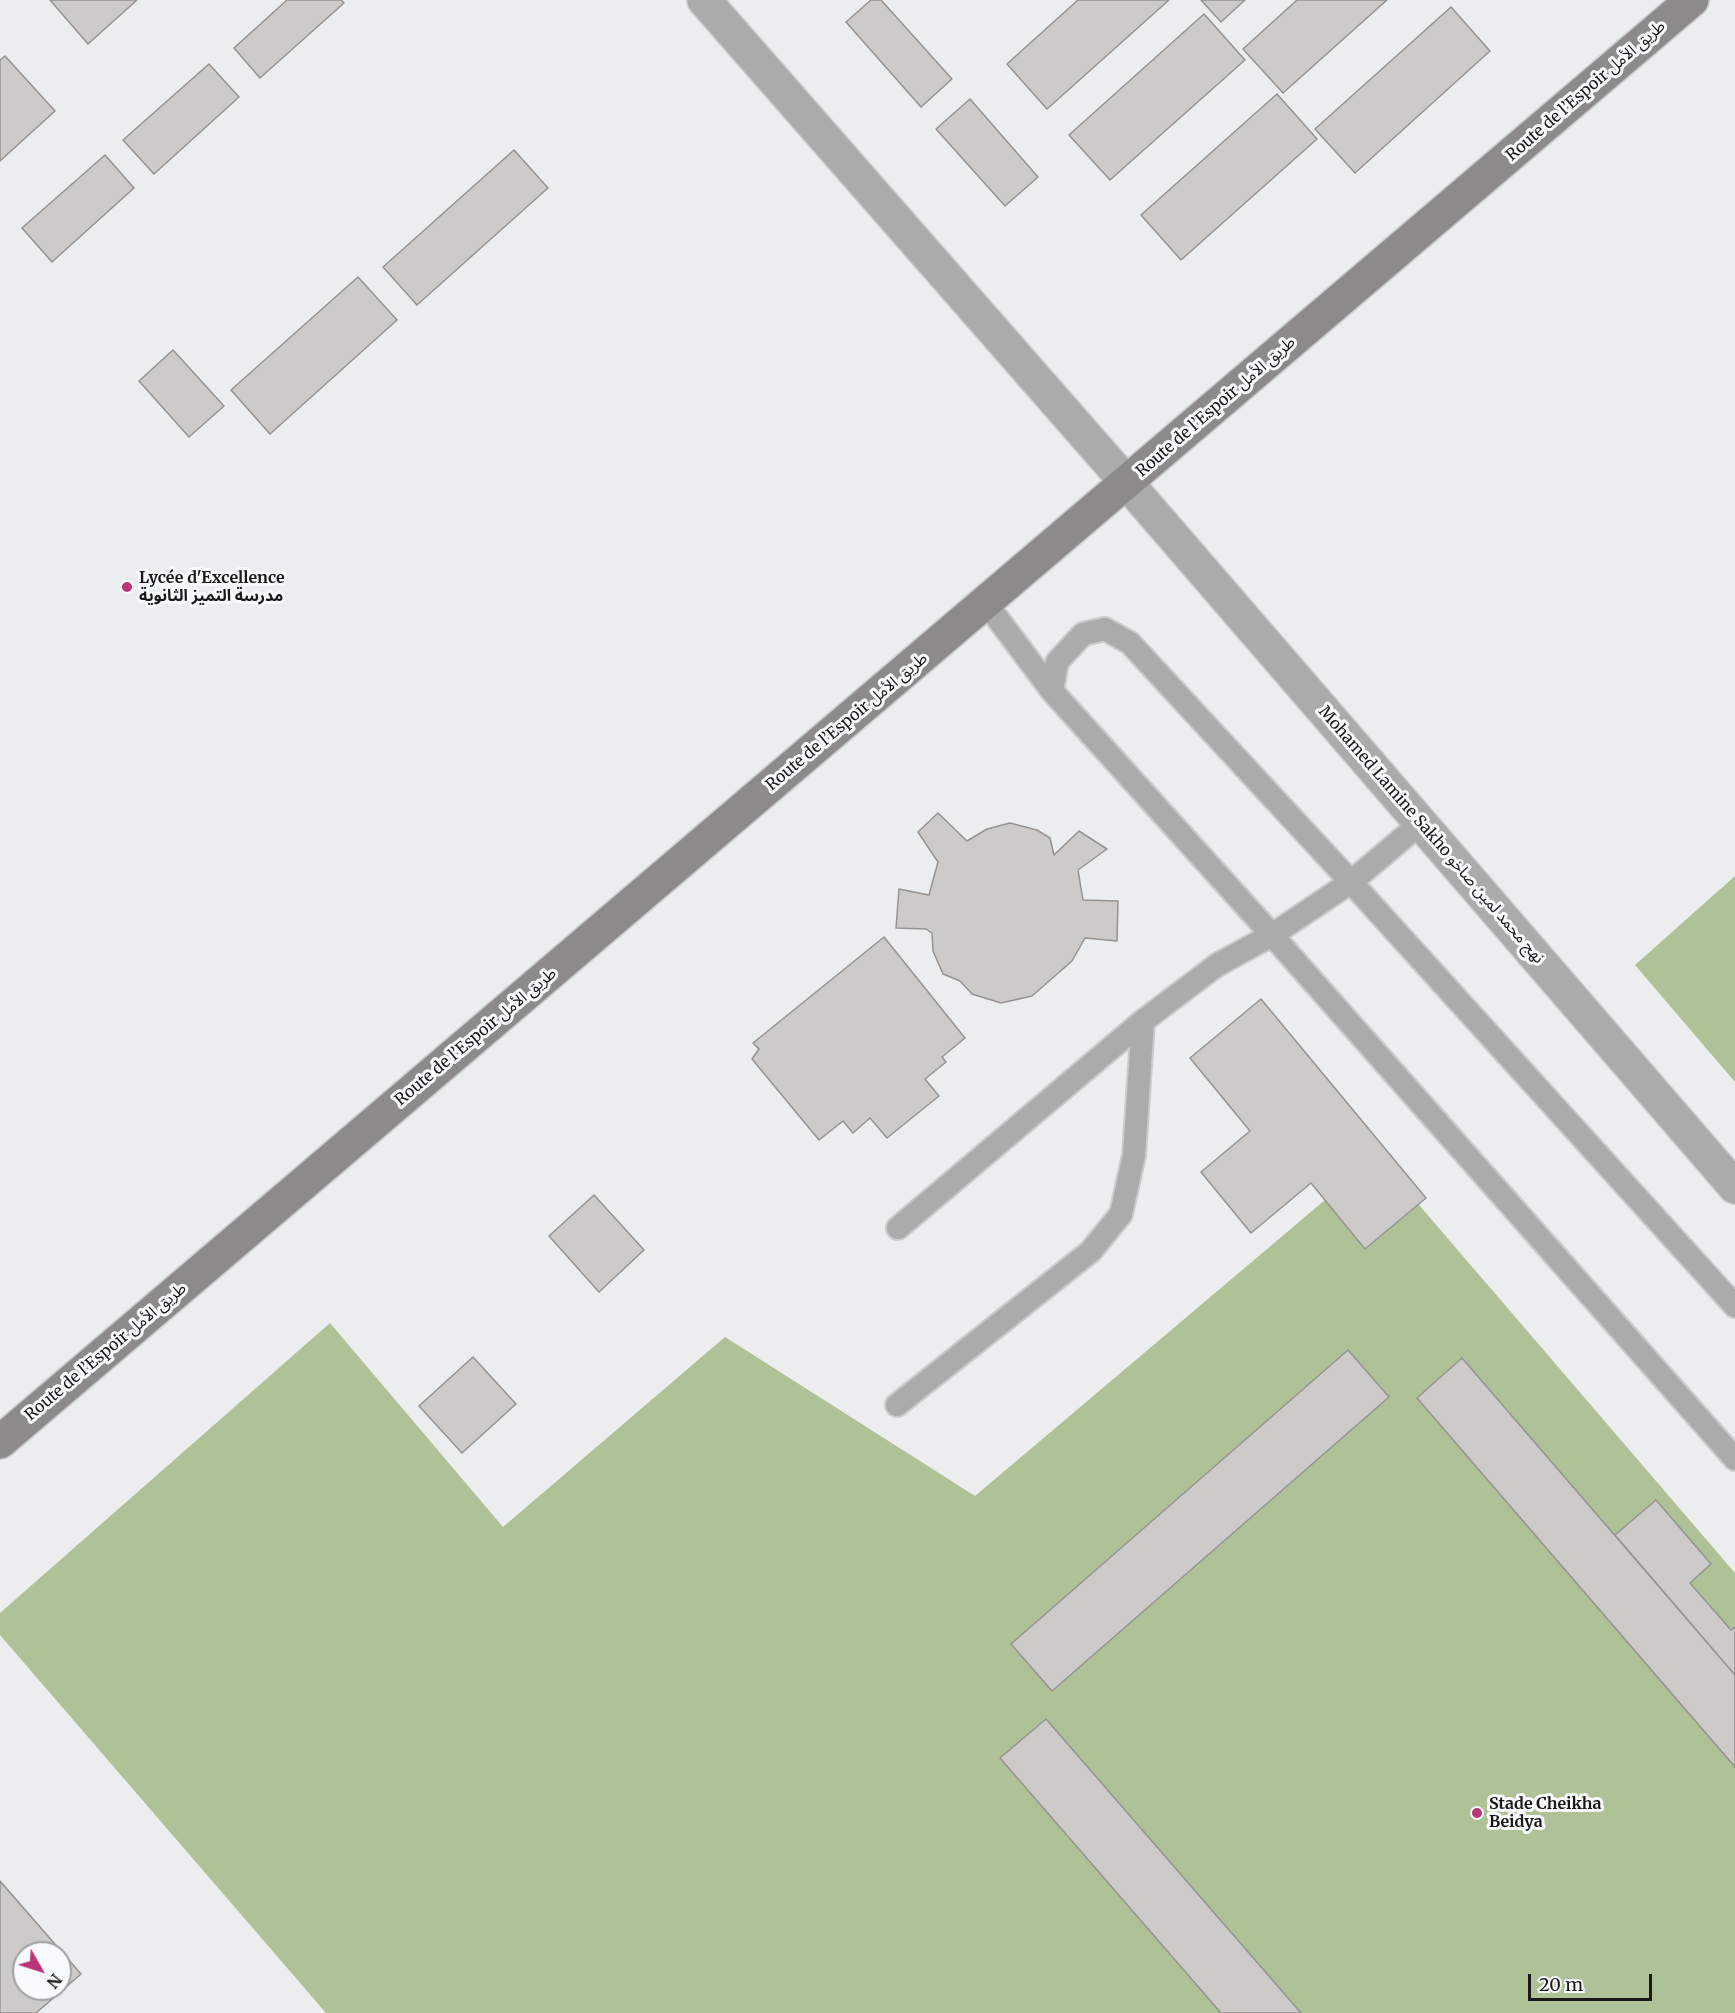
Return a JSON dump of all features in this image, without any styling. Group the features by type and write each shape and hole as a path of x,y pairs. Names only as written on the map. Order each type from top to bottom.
{"street":[{"name":"Mohamed Lamine Sakho نهج محمد لمين صاخو","path":"704,0 1127,483 1735,1187"},
{"name":"Route de l’Espoir طريق الأمل","path":"0,1442 1692,0"}],"lane":[{"path":"986,603 1052,691 1732,1451"},
{"path":"1052,691 1057,662 1083,634 1105,629 1130,643 1351,882 1735,1306"},
{"path":"898,1228 1143,1021 1217,965 1272,935 1351,882 1421,823"},
{"path":"897,1405 1091,1251 1121,1214 1134,1155 1143,1021"}],"green space":[{"path":"1735,876 1735,1082 1635,965"},
{"path":"1377,1156 1735,1573 1735,2013 326,2013 0,1635 0,1613 330,1323 503,1527 725,1337 975,1496"}],"building":[{"path":"50,0 137,0 88,44"},
{"path":"287,0 341,0 344,3 260,78 234,48"},
{"path":"871,0 881,0 952,79 921,107 846,22"},
{"path":"1078,0 1169,0 1047,109 1007,64"},
{"path":"1201,0 1245,0 1221,22"},
{"path":"1297,0 1387,0 1283,93 1243,49"},
{"path":"1451,7 1490,51 1355,173 1315,129"},
{"path":"1204,14 1245,60 1110,180 1069,135"},
{"path":"5,56 55,111 0,161 0,60"},
{"path":"209,64 239,97 154,174 123,140"},
{"path":"1277,94 1317,139 1181,260 1141,215"},
{"path":"970,99 1038,177 1005,206 936,129"},
{"path":"514,150 548,188 417,305 383,267"},
{"path":"105,155 134,188 52,262 22,228"},
{"path":"358,277 397,320 270,434 231,390"},
{"path":"173,350 224,406 189,437 139,381"},
{"path":"938,813 967,841 987,829 1010,823 1037,830 1050,838 1054,855 1079,831 1107,849 1078,870 1083,900 1118,901 1117,941 1085,938 1072,961 1032,996 1001,1003 972,994 960,981 943,974 933,951 932,933 926,929 896,928 899,889 929,895 938,862 918,832"},
{"path":"884,937 965,1038 942,1057 946,1062 925,1079 939,1096 887,1138 870,1118 853,1133 843,1121 819,1140 752,1059 759,1049 753,1043"},
{"path":"1261,999 1426,1198 1365,1249 1311,1183 1251,1233 1201,1172 1250,1131 1190,1058"},
{"path":"594,1195 644,1250 599,1292 549,1236"},
{"path":"1348,1350 1389,1397 1052,1691 1011,1644"},
{"path":"473,1357 516,1404 462,1453 419,1406"},
{"path":"1462,1358 1735,1675 1735,1767 1417,1398"},
{"path":"1656,1500 1711,1564 1690,1583 1731,1630 1735,1627 1735,1675 1615,1535"},
{"path":"1046,1719 1301,2013 1221,2013 1000,1758"},
{"path":"0,1881 52,1941 12,1941 12,2001 50,2001 36,2013 0,2013"},
{"path":"72,1964 81,1974 72,1982"}],"place":[{"name":"Lycée d'Excellence مدرسة التميز الثانوية","path":"127,587"},
{"name":"Stade Cheikha Beidya","path":"1477,1813"}]}
